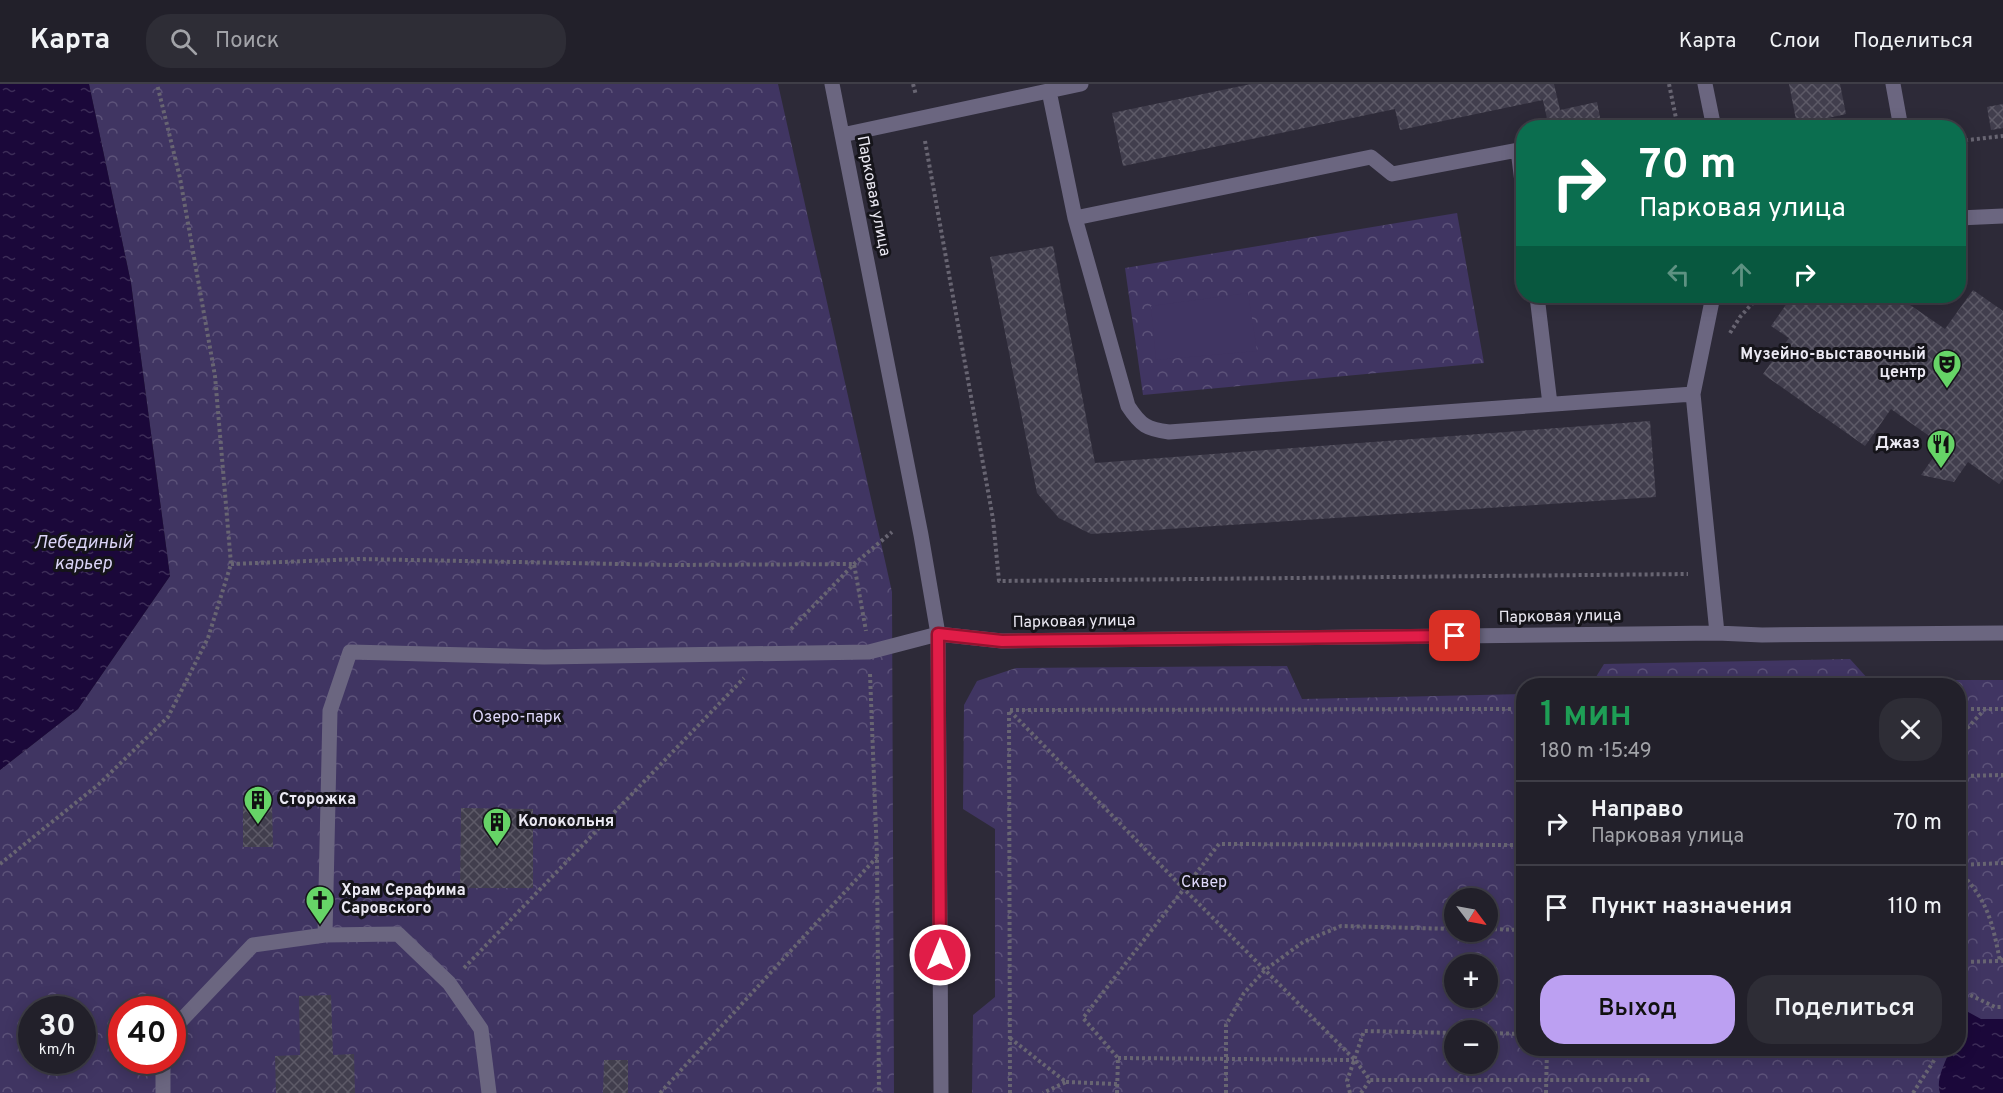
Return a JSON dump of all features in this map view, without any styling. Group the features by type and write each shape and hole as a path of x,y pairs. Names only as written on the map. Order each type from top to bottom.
{"street":[{"name":"Парковая улица","path":"832,84 921,535 938,634 941,1093"},
{"path":"842,135 1081,84"},
{"path":"1705,84 1712,120"},
{"path":"1893,84 1900,120"},
{"path":"1058,88 1075,218 1128,406 1137,420 1150,430 1169,432 1693,394"},
{"path":"1075,218 1371,157 1392,174 1516,150"},
{"path":"1966,218 2003,216"},
{"path":"1538,303 1550,404"},
{"path":"1712,303 1693,394 1718,633"},
{"name":"Парковая улица","path":"938,634 1002,641 1718,633 1762,635 2003,633"},
{"path":"324,935 330,711 350,652 544,657 869,652 938,634"},
{"path":"186,1015 253,945 324,935 398,934 449,983 481,1029 489,1093"},
{"path":"163,1074 163,1093"}],"path":[{"path":"0,864 99,784 168,717 208,638 231,564 215,376 180,178 157,84"},
{"path":"913,84 993,519 999,581 1713,573"},
{"path":"1669,84 1676,120"},
{"path":"1966,140 2003,136"},
{"path":"449,983 854,564 892,532"},
{"path":"231,564 359,559 673,566 854,564"},
{"path":"854,564 869,652 877,857 879,1093"},
{"path":"1010,710 1516,709"},
{"path":"1966,709 2003,709"},
{"path":"1966,729 1985,709"},
{"path":"1010,710 1184,890 1355,1060 1370,1080"},
{"path":"1010,710 1010,1093"},
{"path":"1966,775 1997,773 2003,775"},
{"path":"1117,1093 1118,1058 1083,1018 1219,844 1516,845"},
{"path":"660,1093 877,857"},
{"path":"1966,865 2003,863"},
{"path":"1966,878 1991,916 2002,960 1966,962"},
{"path":"1226,1093 1226,1025 1244,993 1265,970 1303,942 1341,926 1444,928"},
{"path":"1498,929 1516,930"},
{"path":"1966,993 1995,1007 2003,1007"},
{"path":"1350,1093 1347,1081 1364,1031 1444,1033"},
{"path":"1498,1033 1516,1034"},
{"path":"1010,1038 1066,1082"},
{"path":"1546,1093 1547,1056"},
{"path":"1913,1093 1935,1059 1934,1056"},
{"path":"1118,1058 1355,1060"},
{"path":"1370,1080 1652,1080"},
{"path":"1361,1093 1370,1080"},
{"path":"1043,1093 1066,1082 1117,1084"}],"green space":[{"name":"Озеро-парк","path":"89,84 778,84 892,592 894,1093 0,1093 0,770 78,709 170,576 131,283"},
{"path":"1457,213 1484,363 1143,395 1125,268"},
{"path":"1248,293 1257,351 1156,360 1151,306"},
{"name":"Сквер","path":"1850,659 1867,678 1595,678 1604,664"},
{"name":"Сквер","path":"1287,666 1302,699 1516,694 1516,1056 1966,1056 1966,680 2003,680 2003,1093 972,1093 973,1015 995,997 995,829 963,809 964,705 977,681 1016,668"}],"water":[{"name":"Лебединый карьер","path":"0,84 89,84 131,283 170,576 78,709 0,770"},
{"path":"1966,1011 1981,1019 2003,1019 2003,1093 1940,1093 1939,1079 1948,1056 1966,1056"}],"building":[{"path":"1251,84 1554,84 1560,110 1597,102 1600,120 1547,120 1543,100 1400,130 1395,109 1123,166 1112,113"},
{"path":"1789,84 1840,84 1846,114 1819,120 1796,120"},
{"path":"2003,104 2003,128 1991,130 1987,107"},
{"path":"1053,246 1095,463 1650,421 1656,497 1091,534 1059,518 1037,493 990,257"},
{"path":"1973,290 2003,311 2003,479 1999,484 1968,462 1954,482 1921,475 1942,445 1891,409 1865,446 1763,374 1789,338 1771,326 1787,303 1907,303 1945,329 1964,303 1966,303"},
{"name":"Сторожка","path":"272,804 273,847 243,847 243,805"},
{"name":"Колокольня","path":"461,808 533,809 533,888 460,888"},
{"path":"331,995 333,1055 354,1054 355,1093 276,1093 275,1056 300,1055 299,996"},
{"path":"604,1060 628,1060 628,1093 603,1093"}],"place":[{"name":"Музейно-выставочный центр","path":"1947,390"},
{"name":"Джаз","path":"1941,470"},
{"name":"Сторожка","path":"258,826"},
{"name":"Колокольня","path":"497,848"},
{"name":"Храм Серафима Саровского","path":"320,926"}],"route":[{"path":"940,955 938,634 1002,641 1455,636"}]}
